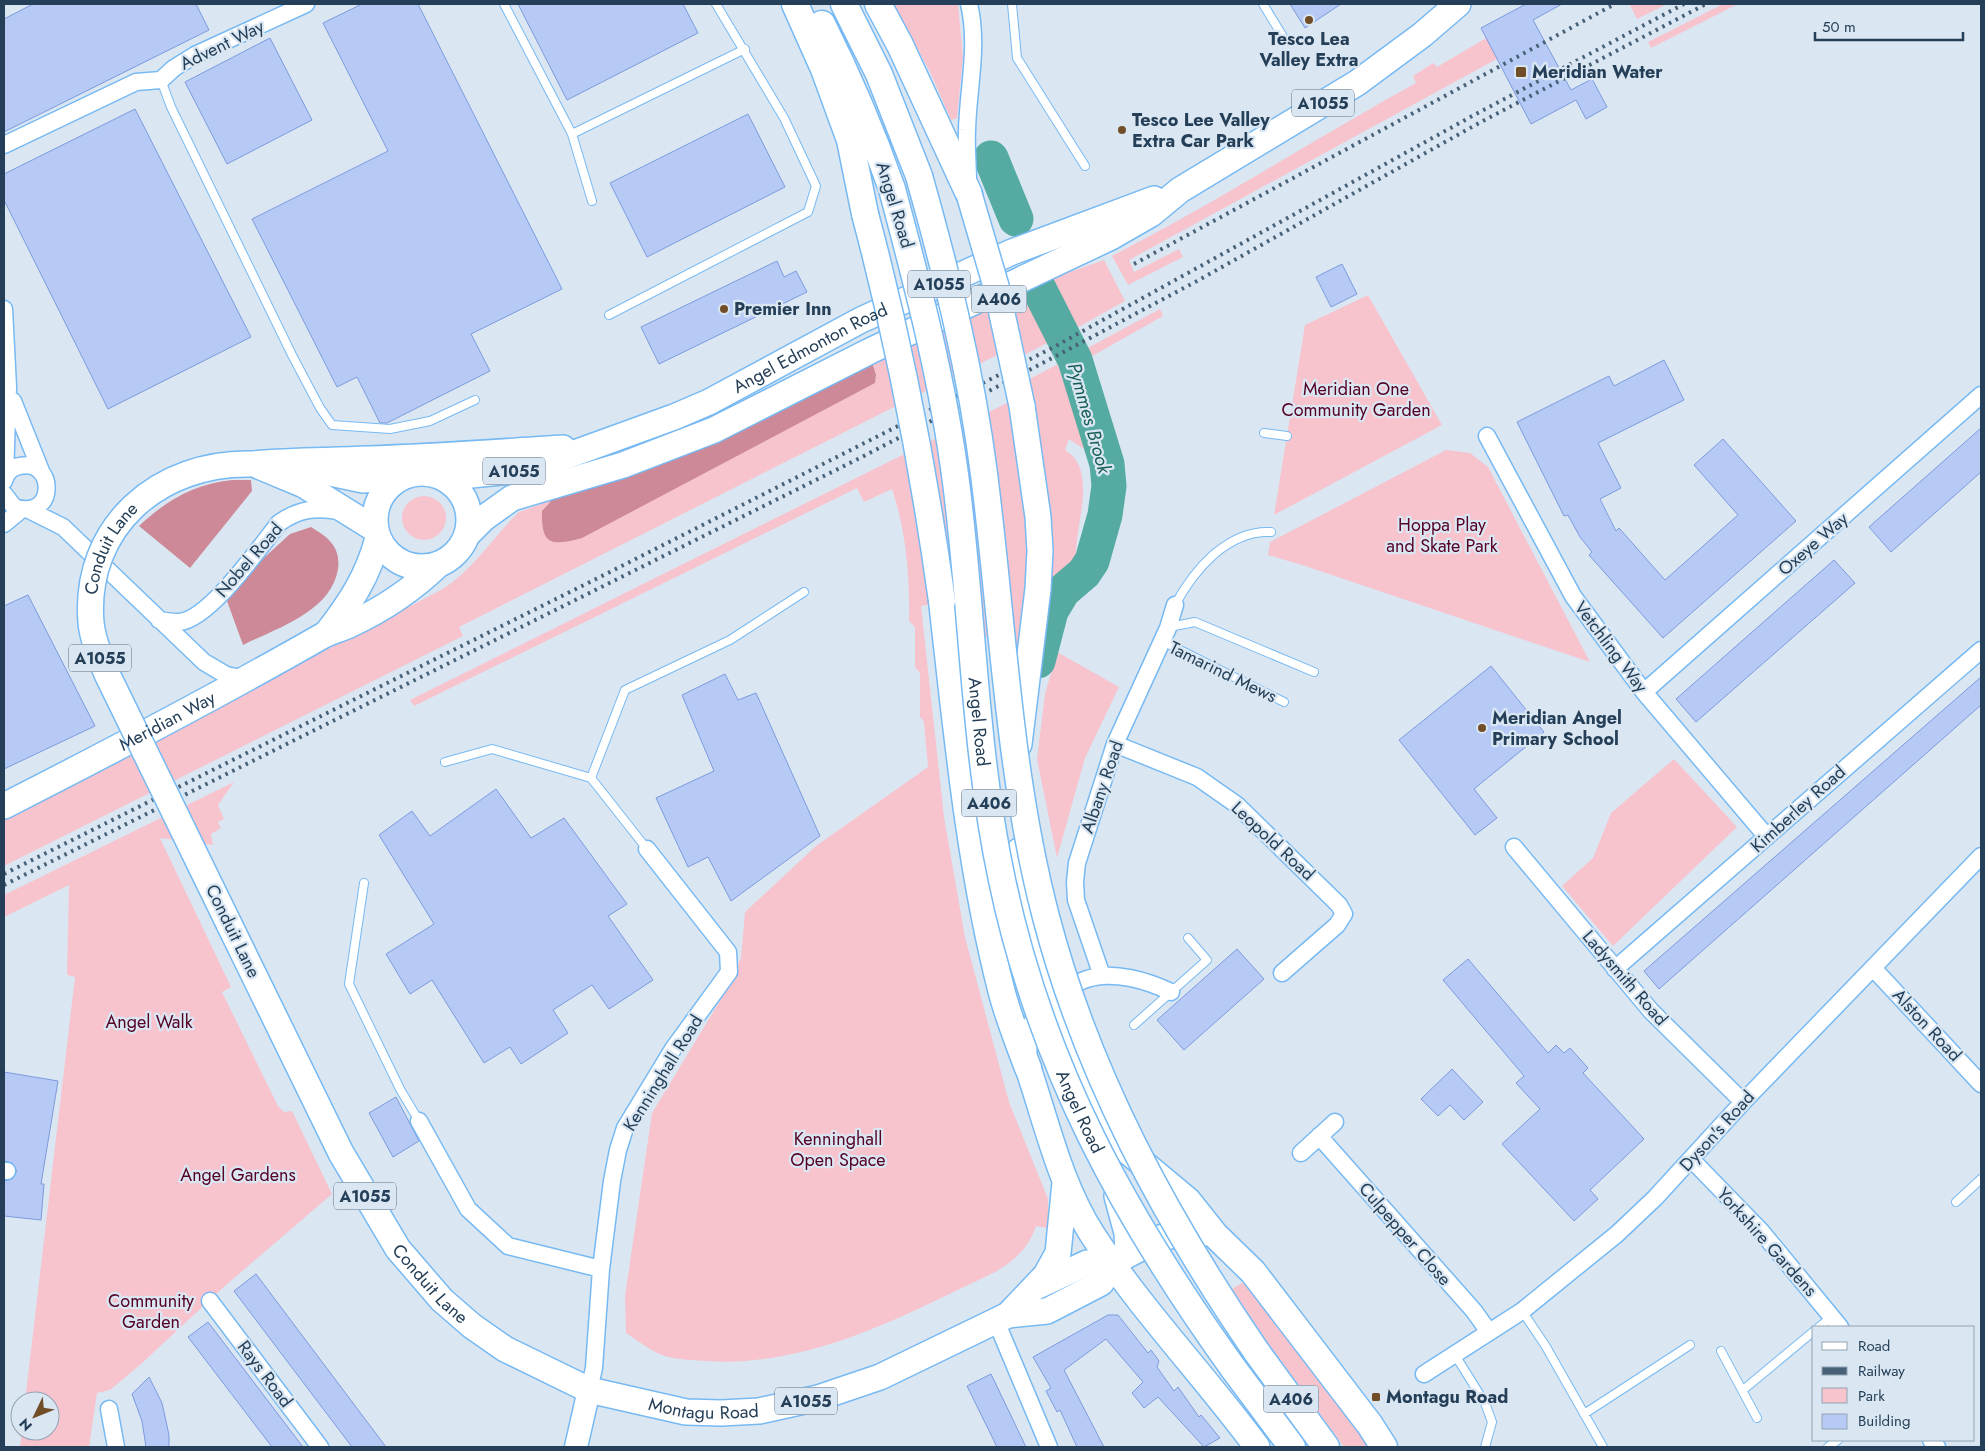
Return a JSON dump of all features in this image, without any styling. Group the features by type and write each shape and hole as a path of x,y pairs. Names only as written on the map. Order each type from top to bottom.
{"highway":[{"path":"795,4 824,69 850,140 865,214 911,411 928,499 969,825 1002,995 1028,1068"},
{"name":"Angel Road","path":"811,4 845,69 892,189 935,356 957,491 982,754 993,833 1002,881 1020,954 1048,1038 1070,1094 1101,1160 1188,1305 1292,1447"},
{"name":"Angel Road","path":"844,4 879,74 918,176 948,278 973,402 984,474 1013,747 1030,849 1046,917 1065,979 1096,1064 1129,1137 1163,1204 1191,1252 1256,1351 1326,1447"},
{"name":"A406","path":"878,4 963,165 969,194"},
{"path":"1104,1131 1181,1195 1197,1211 1215,1235 1253,1272 1370,1424 1384,1447"},
{"path":"1121,1260 1161,1237 1193,1232 1215,1235"}],"main road":[{"name":"Angel Edmonton Road","path":"468,534 484,518 512,498 631,462 714,430 870,351 1111,237 1151,214 1180,190 1357,83 1422,35 1458,4"},
{"name":"Angel Edmonton Road","path":"434,474 471,475 521,470 550,462 590,446 667,420 709,402 861,320 1012,252 1180,190"},
{"name":"Angel Road","path":"969,194 996,286 1022,406 1038,517 1040,551 1038,589 1015,778 1017,842 1033,928 1049,997 1066,1051 1104,1131 1112,1178 1127,1233 1121,1260"},
{"name":"A1055","path":"287,460 367,459 590,446"},
{"name":"Conduit Lane","path":"406,475 363,480 334,476 287,460 209,466 186,473 169,481 140,500 114,529 104,546 98,564 91,603 95,643 107,674 341,1153 398,1248 442,1300 472,1326 505,1349 589,1390"},
{"name":"Conduit Lane","path":"253,464 304,485 370,528"},
{"path":"420,472 434,474 453,485 466,502 470,517 468,534 462,546 452,557 440,564 425,568 410,566 392,556 370,528 380,497 391,484 406,475 420,472"},
{"name":"Meridian Way","path":"328,633 355,597 372,560 370,528"},
{"name":"Meridian Way","path":"4,806 248,679 328,633 348,626 378,610 420,583 440,564"},
{"path":"1028,1068 1065,1183 1091,1234 1121,1260 1149,1313 1257,1447"},
{"name":"A1055","path":"1033,1288 1046,1275 1058,1253 1065,1183"},
{"name":"Montagu Road","path":"1002,1318 1033,1288 1087,1263 1121,1260"},
{"name":"Montagu Road","path":"589,1390 686,1412 759,1411 818,1398 880,1377 1002,1318 1046,1311 1101,1283 1121,1260"},
{"path":"576,1447 589,1390"}],"street":[{"name":"Advent Way","path":"4,145 136,82 161,80 174,68 195,55 306,4"},
{"path":"963,165 974,60 972,16 969,4"},
{"path":"4,309 8,387 4,479"},
{"path":"8,387 18,418 44,476 63,527"},
{"name":"Oxeye Way","path":"1644,692 1981,395"},
{"name":"Vetchling Way","path":"1487,436 1573,596 1644,692 1767,837"},
{"path":"4,479 10,471 19,466 34,467 44,476 48,488 42,503 25,510 4,524"},
{"path":"4,494 8,502 63,527 204,662 226,675 248,679"},
{"name":"Nobel Road","path":"159,620 180,622 197,614 219,596 279,523 288,516 305,509 320,508 370,528"},
{"name":"Albany Road","path":"1102,976 1076,900 1077,862 1115,744 1165,634 1175,605"},
{"name":"Kimberley Road","path":"1615,969 1981,650"},
{"name":"Leopold Road","path":"1115,744 1197,777 1237,805 1339,905 1344,914 1337,925 1282,973"},
{"name":"Ladysmith Road","path":"1514,847 1651,1011 1743,1102"},
{"name":"Kenninghall Road","path":"589,1390 594,1368 601,1269 612,1181 625,1128 673,1049 729,972 728,952 647,849"},
{"name":"Dyson's Road","path":"1424,1374 1522,1312 1617,1234 1692,1160 1743,1102 1981,856"},
{"name":"Alston Road","path":"1873,968 1981,1084"},
{"path":"1028,1068 1030,1026 1037,1009 1049,997 1088,978 1102,976 1142,981 1171,992"},
{"path":"419,1121 468,1210 508,1246 601,1269"},
{"path":"1301,1153 1335,1122"},
{"name":"Culpepper Close","path":"1319,1136 1474,1311 1489,1332"},
{"name":"Yorkshire Gardens","path":"1692,1160 1761,1231 1836,1322"},
{"name":"Rays Road","path":"210,1301 320,1447"},
{"path":"1002,1318 1049,1447"},
{"path":"109,1409 116,1447"}],"lane":[{"path":"504,4 572,134 592,201"},
{"path":"609,315 808,212 816,186 784,118 745,49 716,4"},
{"path":"1012,4 1017,58 1085,166"},
{"path":"1263,4 1285,40"},
{"path":"572,134 745,49"},
{"path":"161,80 171,107 292,355 320,408 332,425 390,429 430,421 475,400"},
{"path":"1264,433 1287,436"},
{"path":"1175,605 1184,589 1203,565 1224,546 1242,537 1261,532 1271,532"},
{"path":"591,778 625,690 730,640 804,592"},
{"path":"1165,634 1195,622 1314,672"},
{"name":"Tamarind Mews","path":"1165,634 1284,702"},
{"path":"445,762 492,749 591,778 647,849"},
{"path":"364,883 348,984 400,1089 419,1121"},
{"path":"1134,1025 1207,960 1188,938"},
{"path":"1956,1202 1981,1179"},
{"path":"1522,1312 1545,1345 1603,1447"},
{"path":"1822,1326 1836,1322"},
{"path":"1743,1390 1812,1334"},
{"path":"1584,1414 1690,1345"},
{"path":"1721,1351 1757,1418"},
{"path":"1455,1355 1485,1403 1492,1422 1486,1447"}],"green space":[{"path":"894,4 958,4 963,57 957,118 951,120 930,72"},
{"path":"1667,4 1637,19 1630,5"},
{"path":"1723,4 1738,4 1651,48 1648,42"},
{"path":"1493,34 1504,55 1129,260 1134,272 1179,249 1183,257 1128,285 1112,256 1227,193 1416,83 1413,76 1433,63 1437,67"},
{"path":"1104,260 1125,301 1073,330 1047,280"},
{"path":"1023,288 1051,341 1007,364 1001,353 459,627 463,636 4,866 4,817 441,590 472,564 519,512 875,383 876,375 872,362"},
{"name":"Meridian One Community Garden","path":"1368,295 1442,425 1274,515 1305,325"},
{"path":"1160,309 1163,316 1087,359 1084,350"},
{"name":"Kenninghall Open Space","path":"1062,362 1094,462 1087,451 1069,439 1065,450 1075,459 1081,472 1083,486 1076,562 1051,585 1034,609 1023,635 1014,668 954,600 921,606 944,817 965,937 1009,1102 1048,1199 1048,1228 1036,1226 1029,1241 1020,1253 995,1272 891,1321 820,1347 783,1356 745,1361 690,1360 662,1355 626,1333 625,1296 652,1113 721,999 741,958 745,912 816,846 928,767 924,722 920,717 920,673 915,667 915,627 909,621 909,588 904,538 892,489 864,502 857,488 414,706 410,700 1023,395 1018,385"},
{"name":"Hoppa Play and Skate Park","path":"1446,450 1470,453 1488,467 1590,662 1268,555 1270,542"},
{"path":"424,496 436,500 442,506 446,518 442,530 436,536 424,540 412,536 406,530 402,518 406,506 412,500"},
{"path":"1057,652 1119,687 1085,758 1057,858 1037,759 1045,694"},
{"path":"1674,759 1737,827 1613,946 1562,886 1593,858 1611,813"},
{"name":"Angel Walk","path":"234,782 218,805 224,819 218,822 221,828 211,834 213,845 160,838 231,987 222,992 278,1106 284,1112 292,1111 332,1194 226,1285 141,1364 110,1390 97,1393 89,1447 20,1447 21,1441 60,1441 60,1391 26,1391 75,977 67,975 69,885 4,917 4,895"},
{"path":"1245,1281 1372,1447 1344,1447 1268,1343 1232,1289"}],"shaded area":[{"path":"872,362 876,375 875,383 582,538 556,542 550,541 546,537 542,523 542,511 553,499"},
{"path":"232,480 251,480 252,491 190,568 139,526 160,508 193,489"},
{"path":"311,527 328,539 335,549 338,569 333,584 325,597 301,617 243,645 227,601 255,566 290,534"}],"building":[{"path":"33,4 196,4 209,30 4,132 4,19"},
{"path":"362,4 418,4 562,289 471,334 490,371 387,423 380,423 357,377 337,387 252,219 388,151 323,23"},
{"path":"518,4 683,4 698,33 567,100"},
{"name":"Tesco Lea Valley Extra","path":"1290,4 1341,4 1305,28"},
{"path":"1526,4 1562,4 1533,20 1571,90 1592,79 1607,107 1586,119 1576,100 1531,124 1481,28"},
{"path":"270,38 312,120 227,164 185,82"},
{"path":"135,109 251,337 108,409 4,200 4,174"},
{"path":"748,114 785,187 647,257 610,183"},
{"name":"Premier Inn","path":"777,261 784,277 796,271 807,292 659,364 641,327"},
{"path":"1342,264 1357,294 1331,307 1316,277"},
{"path":"1664,360 1684,400 1598,443 1621,488 1600,499 1616,531 1619,528 1665,580 1738,515 1694,465 1723,439 1796,521 1663,638 1589,555 1592,552 1580,537 1568,515 1564,516 1517,422 1609,376 1614,386"},
{"path":"1981,428 1981,472 1891,552 1869,527"},
{"path":"1834,560 1855,583 1696,722 1676,699"},
{"path":"28,595 95,726 4,769 4,606"},
{"path":"1491,666 1544,732 1474,789 1497,818 1475,835 1399,740"},
{"path":"725,674 738,700 756,693 820,836 731,901 708,857 688,867 656,798 714,771 682,695"},
{"path":"1981,677 1981,705 1659,989 1644,971"},
{"path":"496,789 531,838 564,818 627,904 608,916 653,980 609,1009 592,985 553,1010 568,1033 521,1064 510,1047 484,1063 432,980 410,994 386,954 434,924 379,835 412,811 430,836"},
{"path":"1237,949 1264,979 1184,1050 1157,1020"},
{"path":"1468,959 1548,1053 1556,1045 1564,1053 1570,1048 1588,1068 1583,1073 1644,1139 1590,1190 1598,1199 1574,1221 1502,1144 1540,1109 1516,1083 1524,1076 1443,980"},
{"path":"1452,1069 1483,1102 1464,1120 1450,1105 1438,1116 1421,1099"},
{"path":"4,1072 58,1081 41,1184 44,1184 41,1220 4,1216 4,1181 12,1179 17,1171 12,1163 4,1161"},
{"path":"396,1097 419,1141 393,1157 369,1113"},
{"path":"256,1274 386,1447 352,1447 234,1291"},
{"path":"1108,1315 1118,1315 1148,1353 1151,1350 1159,1361 1157,1367 1174,1391 1178,1387 1199,1417 1201,1415 1220,1438 1204,1447 1158,1397 1144,1408 1132,1393 1143,1382 1106,1339 1064,1370 1104,1447 1077,1447 1060,1410 1057,1412 1046,1391 1051,1388 1033,1357"},
{"path":"208,1322 303,1447 272,1447 188,1337"},
{"path":"991,1374 1026,1447 997,1447 967,1386"},
{"path":"149,1377 162,1403 169,1435 169,1447 146,1447 142,1421 132,1394"}],"waterway":[{"name":"Pymmes Brook","path":"991,158 1016,219"},
{"name":"Pymmes Brook","path":"1037,285 1075,360 1107,464 1109,486 1105,515 1092,561 1084,573 1063,591 1051,611 1038,661"}],"railway":[{"path":"1134,264 1615,4"},
{"path":"4,874 596,579 1054,347 1474,115 1684,4"},
{"path":"4,885 860,458 1197,281 1479,123 1706,4"}],"place":[{"name":"Tesco Lea Valley Extra","path":"1309,20"},
{"name":"Meridian Water","path":"1521,72"},
{"name":"Tesco Lee Valley Extra Car Park","path":"1122,130"},
{"name":"Premier Inn","path":"724,309"},
{"name":"Meridian Angel Primary School","path":"1482,728"},
{"name":"Montagu Road","path":"1376,1397"}],"park label":[{"name":"Angel Gardens","path":"238,1175"},
{"name":"Community Garden","path":"151,1311"}]}
